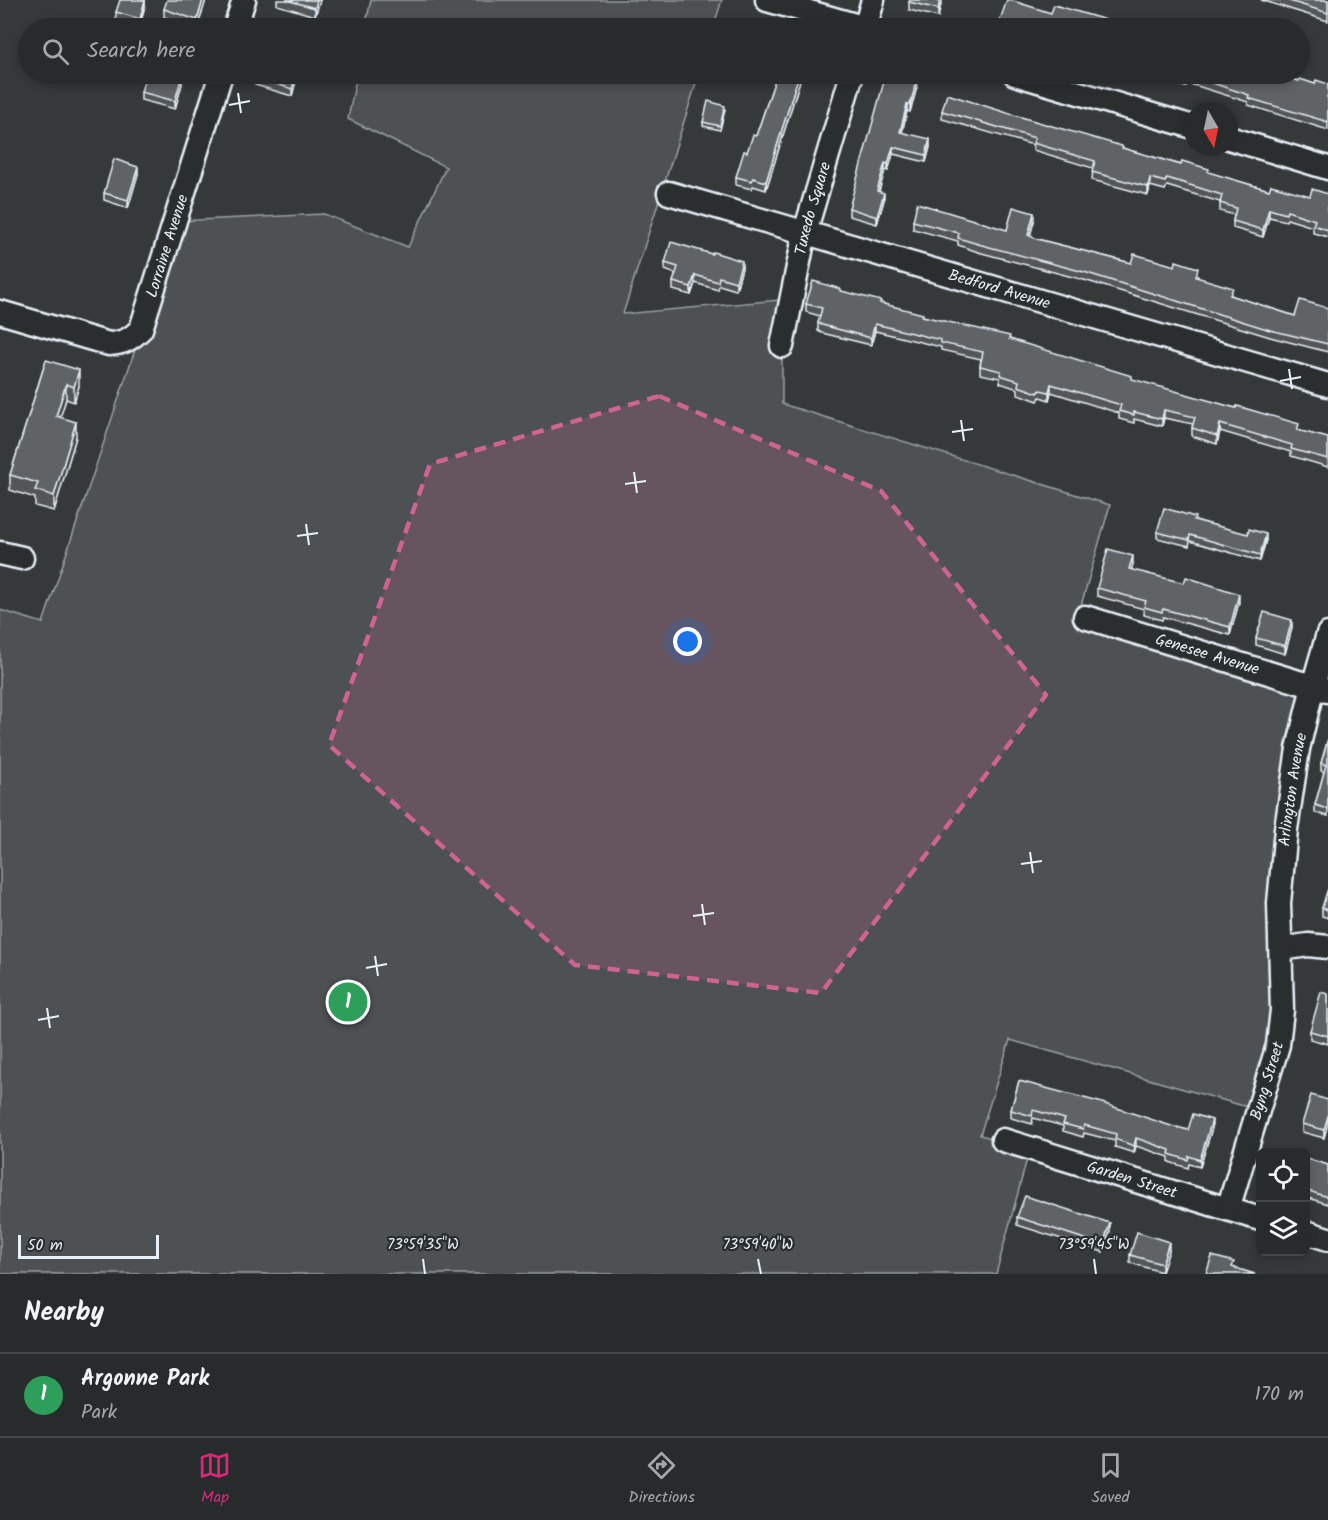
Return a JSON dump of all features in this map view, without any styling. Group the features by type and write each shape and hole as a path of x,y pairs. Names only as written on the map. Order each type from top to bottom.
{"street":[{"path":"238,18 244,0"},
{"path":"767,0 830,18"},
{"path":"868,18 873,0"},
{"name":"Lorraine Avenue","path":"0,312 109,344 123,343 133,338 141,328 218,84"},
{"name":"Tuxedo Square","path":"782,346 805,232 849,84"},
{"path":"1049,84 1184,124"},
{"path":"1238,141 1328,168"},
{"name":"Bedford Avenue","path":"669,193 1328,385"},
{"name":"Genesee Avenue","path":"1084,617 1320,688"},
{"name":"Arlington Avenue","path":"1281,950 1279,903 1286,829 1298,749 1320,688 1328,634"},
{"path":"1281,950 1308,945 1328,947"},
{"name":"Byng Street","path":"1228,1209 1278,1045 1282,1010 1281,950"},
{"name":"Garden Street","path":"1003,1140 1256,1217"},
{"path":"1310,1234 1328,1239"}],"highlighted area":[{"path":"659,396 881,491 1046,695 821,993 575,965 329,745 430,464"}],"shaded area":[{"path":"371,0 722,0 716,18 367,18"},
{"path":"355,84 696,84 623,314 791,299 782,346 782,404 1110,505 1078,616 1313,686 1281,949 1258,1110 1010,1040 980,1135 1030,1148 996,1274 0,1274 0,610 43,623 176,221 324,214 408,247 446,167 348,119"}],"building":[{"path":"120,0 145,0 140,18 116,12"},
{"path":"167,0 203,0 198,18 164,9"},
{"path":"286,0 317,0 315,8"},
{"path":"910,0 940,0 938,9 909,2"},
{"path":"1007,0 1010,0 1051,13 1054,5 1099,18 1001,18"},
{"path":"1286,0 1328,0 1328,13"},
{"path":"1316,80 1328,84 1328,122 1248,98 1249,95 1215,84 1315,84"},
{"path":"143,84 180,84 175,101 141,92"},
{"path":"277,84 293,84 292,89"},
{"path":"774,84 796,84 766,182 753,178 752,181 736,177 744,151 747,152 753,135 756,136"},
{"path":"883,84 916,84 910,105 907,104 900,132 930,139 926,155 893,147 888,164 885,163 877,191 884,193 877,217 849,208"},
{"path":"947,94 1181,165 1182,161 1209,169 1208,172 1269,190 1271,185 1310,196 1312,189 1328,194 1328,230 1313,225 1315,220 1287,211 1286,214 1269,209 1263,230 1233,221 1236,208 1220,203 1222,195 1167,178 1165,182 1150,178 1148,187 1092,172 1095,161 1033,143 1035,138 942,111"},
{"path":"708,101 725,106 720,126 703,122"},
{"path":"114,159 138,167 128,200 104,193"},
{"path":"917,203 1007,230 1013,207 1034,213 1028,235 1037,239 1131,263 1134,254 1175,266 1176,261 1198,268 1196,277 1233,288 1230,295 1295,316 1300,300 1328,308 1328,344 1270,330 1084,272 958,238 959,233 913,221"},
{"path":"671,242 742,261 736,282 719,277 718,282 695,275 691,287 673,282 678,267 665,263"},
{"path":"813,281 881,301 880,303 923,314 922,316 1010,336 1009,339 1132,376 1132,379 1299,424 1297,430 1328,438 1328,459 1291,449 1292,445 1220,424 1217,436 1192,428 1195,417 1164,410 1162,419 1119,411 1121,405 1051,384 1049,392 1040,390 1038,393 1018,386 1019,381 1000,375 1001,371 980,366 983,352 941,343 941,340 875,324 871,338 822,325 818,323 822,308 806,304"},
{"path":"46,360 79,370 74,387 66,384 56,416 76,422 54,496 35,490 38,483 10,475"},
{"path":"1164,508 1195,517 1194,520 1248,534 1249,529 1266,534 1260,555 1190,535 1189,540 1157,532"},
{"path":"1108,549 1133,556 1129,569 1184,583 1186,577 1239,594 1230,627 1163,609 1162,612 1144,607 1146,601 1097,588"},
{"path":"1264,612 1292,620 1285,646 1256,638"},
{"path":"1328,739 1328,809 1315,805 1326,765 1321,763"},
{"path":"1328,889 1328,910 1322,908"},
{"path":"1321,992 1328,994 1328,1036 1310,1031"},
{"path":"1019,1081 1099,1102 1177,1128 1188,1130 1193,1114 1212,1120 1200,1160 1189,1156 1188,1160 1169,1154 1170,1150 1136,1138 1134,1146 1115,1139 1116,1134 1084,1125 1083,1129 1063,1124 1065,1119 1033,1110 1032,1116 1011,1110"},
{"path":"1311,1095 1328,1100 1328,1116 1324,1130 1302,1124"},
{"path":"1310,1160 1328,1165 1328,1197 1310,1192"},
{"path":"1025,1196 1110,1223 1103,1245 1017,1217"},
{"path":"1137,1232 1169,1242 1162,1264 1130,1255"},
{"path":"1212,1256 1234,1262 1232,1267 1255,1274 1206,1274"}],"place":[{"name":"Argonne Park","path":"348,1002"}]}
